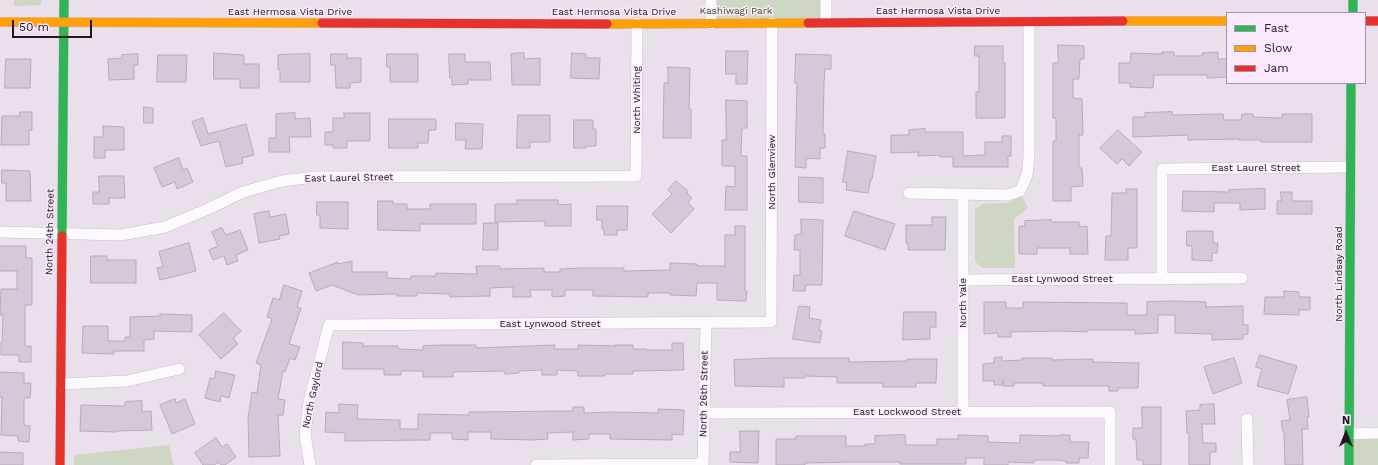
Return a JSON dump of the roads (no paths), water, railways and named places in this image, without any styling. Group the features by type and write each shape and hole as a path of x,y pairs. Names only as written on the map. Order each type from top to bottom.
{"street":[{"name":"North 24th Street","path":"60,465 64,0"},
{"path":"711,0 711,24"},
{"path":"826,0 826,22"},
{"path":"1353,0 1353,12"},
{"name":"East Hermosa Vista Drive","path":"0,22 711,24 826,22 1029,23 1226,21"},
{"path":"1366,21 1378,21"},
{"name":"North Whiting","path":"636,176 637,23"},
{"name":"North Glenview","path":"771,322 772,23"},
{"path":"909,193 1006,195 1020,191 1027,175 1029,156 1029,23"},
{"name":"North Lindsay Road","path":"1349,465 1350,167 1352,84"},
{"name":"East Laurel Street","path":"1162,278 1162,168 1350,167"},
{"name":"East Laurel Street","path":"0,232 121,235 165,226 208,209 243,192 282,181 314,177 636,176"},
{"name":"North Yale","path":"963,194 963,412"},
{"name":"East Lynwood Street","path":"963,280 1242,278"},
{"name":"East Lynwood Street","path":"329,325 771,322"},
{"name":"North 26th Street","path":"703,464 706,323"},
{"name":"North Gaylord","path":"310,465 305,434 310,402 329,325"},
{"path":"61,384 127,381 180,369"},
{"name":"East Lockwood Street","path":"703,413 1110,412 1110,465"},
{"path":"1247,419 1248,465"},
{"path":"1350,434 1378,433"},
{"path":"536,465 703,464"}],"park label":[{"name":"Kashiwagi Park","path":"736,11"}]}
